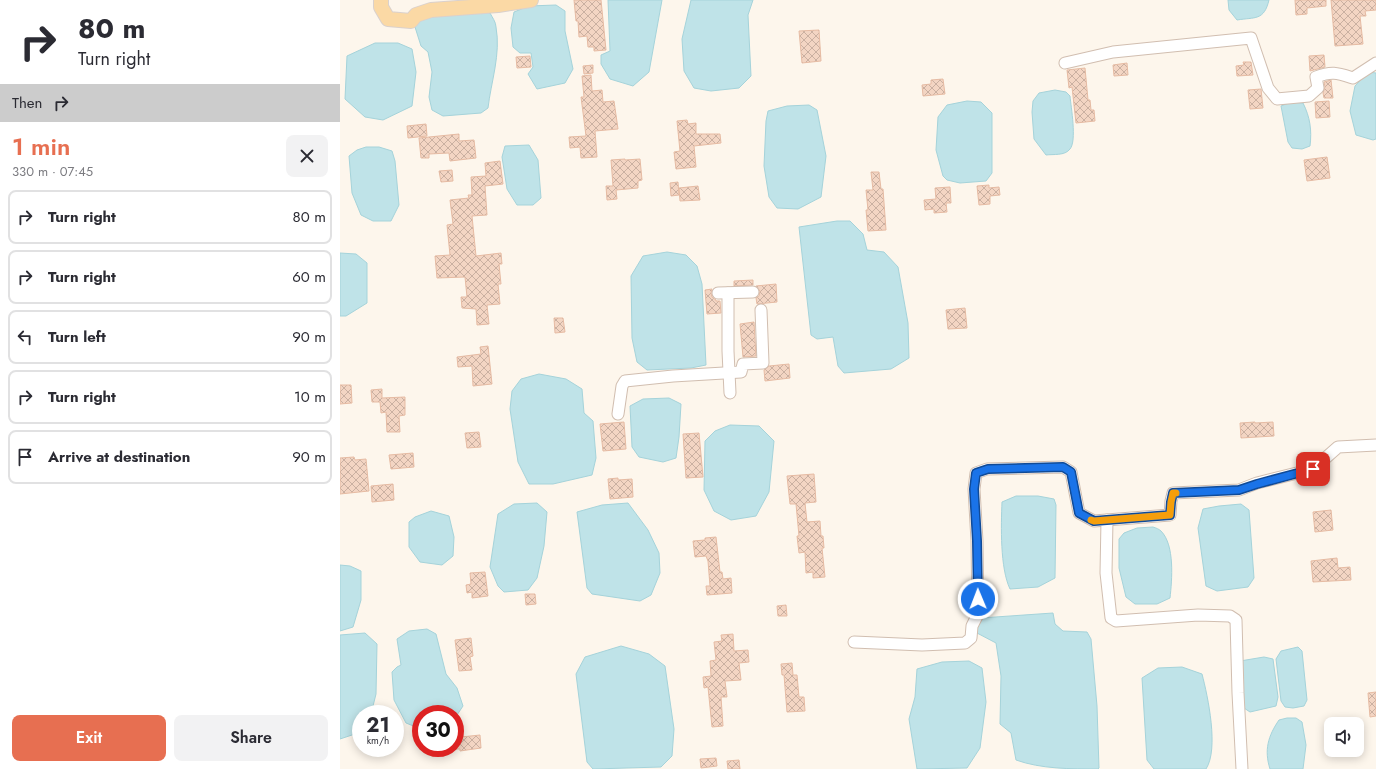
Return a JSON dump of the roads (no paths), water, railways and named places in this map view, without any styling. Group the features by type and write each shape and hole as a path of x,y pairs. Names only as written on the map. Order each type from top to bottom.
{"main road":[{"path":"381,0 381,6 388,19 411,21 416,15 431,10 498,6 531,0"}],"street":[{"path":"1065,63 1113,52 1251,38 1268,88 1276,99 1309,96 1318,88 1316,77 1329,72 1353,78 1376,64"},
{"path":"730,393 723,293 753,292"},
{"path":"618,414 622,386 625,381 673,376 729,374 741,372 743,364 762,363 761,310"},
{"path":"854,642 922,644 965,643 971,638 972,626 978,614 977,541 974,489 976,473 988,469 1063,467 1071,472 1079,513 1094,521 1170,515 1173,493 1239,490 1313,469 1338,447 1376,445"},
{"path":"1107,520 1106,573 1111,618 1116,621 1198,616 1230,616 1236,620 1242,769"}],"water":[{"path":"608,0 662,0 649,72 633,86 610,79 601,64 601,55 610,51"},
{"path":"691,0 753,0 748,15 751,76 739,88 711,91 694,88 684,71 682,39"},
{"path":"1228,0 1269,0 1264,12 1258,17 1237,20 1229,10"},
{"path":"556,5 565,11 565,31 573,69 565,83 537,89 528,74 533,67 531,53 520,53 513,47 511,28 514,12 529,6"},
{"path":"476,10 490,13 496,25 496,58 488,108 481,113 443,116 432,110 429,97 432,72 428,52 421,46 415,27 417,20 438,14"},
{"path":"375,43 398,43 412,49 416,72 412,106 383,120 365,117 345,99 347,56"},
{"path":"1368,72 1376,73 1376,139 1373,140 1356,135 1350,111 1355,86"},
{"path":"1055,90 1066,92 1070,96 1073,139 1070,149 1065,153 1046,155 1034,139 1032,112 1033,101 1039,93"},
{"path":"967,101 981,102 992,113 992,173 986,181 960,183 947,180 943,176 936,150 938,117 947,105"},
{"path":"1291,102 1303,103 1309,119 1311,129 1310,146 1302,149 1292,148 1288,142 1281,106"},
{"path":"809,105 817,110 826,156 821,197 798,209 777,208 769,197 764,166 766,121 768,111 787,106"},
{"path":"529,145 538,160 541,198 533,205 517,205 507,189 502,157 505,146"},
{"path":"366,147 379,147 392,151 395,161 399,205 391,221 373,221 361,215 352,193 349,156 357,150"},
{"path":"837,221 850,221 863,234 867,250 884,252 898,267 908,323 909,358 891,369 844,373 838,366 833,337 817,339 811,335 799,227"},
{"path":"667,252 686,255 697,266 702,284 706,365 691,368 647,370 637,362 632,338 631,276 643,256"},
{"path":"340,253 356,254 367,263 367,303 346,316 340,316"},
{"path":"539,374 566,379 582,389 584,413 593,421 596,458 592,475 553,484 529,484 518,462 510,409 512,391 521,379"},
{"path":"669,398 681,404 676,458 663,462 639,457 632,447 630,406 643,399"},
{"path":"730,425 759,426 774,441 769,492 756,516 731,520 714,511 704,490 705,441 715,431"},
{"path":"1016,496 1038,496 1054,499 1056,505 1055,578 1038,587 1010,589 1004,570 1001,523 1002,502"},
{"path":"537,503 547,512 544,546 537,578 528,590 504,592 498,586 490,567 498,514 514,504"},
{"path":"628,503 648,530 659,553 660,573 651,595 640,601 592,594 587,588 577,512 602,505"},
{"path":"1241,504 1249,510 1254,578 1248,587 1217,591 1206,586 1198,528 1203,509"},
{"path":"431,511 449,516 454,537 453,556 442,565 420,562 409,547 409,522 415,517"},
{"path":"1153,527 1161,531 1169,545 1172,563 1170,598 1157,604 1135,604 1126,597 1119,568 1119,539 1124,533 1137,528"},
{"path":"340,565 350,566 361,571 361,600 353,627 340,631"},
{"path":"1053,613 1055,624 1063,631 1087,632 1091,639 1097,706 1098,769 1046,767 1016,760 1011,733 1000,724 1001,676 996,643 977,633 975,624 981,618"},
{"path":"427,629 436,634 446,674 457,688 463,705 412,705 412,725 406,723 404,719 404,705 397,705 394,700 392,672 401,665 397,639 409,631"},
{"path":"365,633 377,644 376,694 373,705 352,705 352,735 340,739 340,635"},
{"path":"621,646 649,654 665,666 674,729 672,756 661,767 593,769 587,762 576,674 585,657"},
{"path":"1298,647 1302,651 1307,700 1304,706 1293,708 1285,707 1281,701 1276,659 1281,651"},
{"path":"1264,657 1273,659 1278,697 1276,706 1250,712 1244,708 1240,661"},
{"path":"969,661 982,668 986,702 980,748 967,768 917,769 909,719 915,697 917,669 942,662"},
{"path":"1182,667 1202,674 1211,723 1212,749 1210,760 1206,769 1154,769 1147,760 1142,678 1158,668"},
{"path":"1296,718 1302,722 1306,745 1303,769 1270,769 1267,756 1268,743 1279,720"}]}
